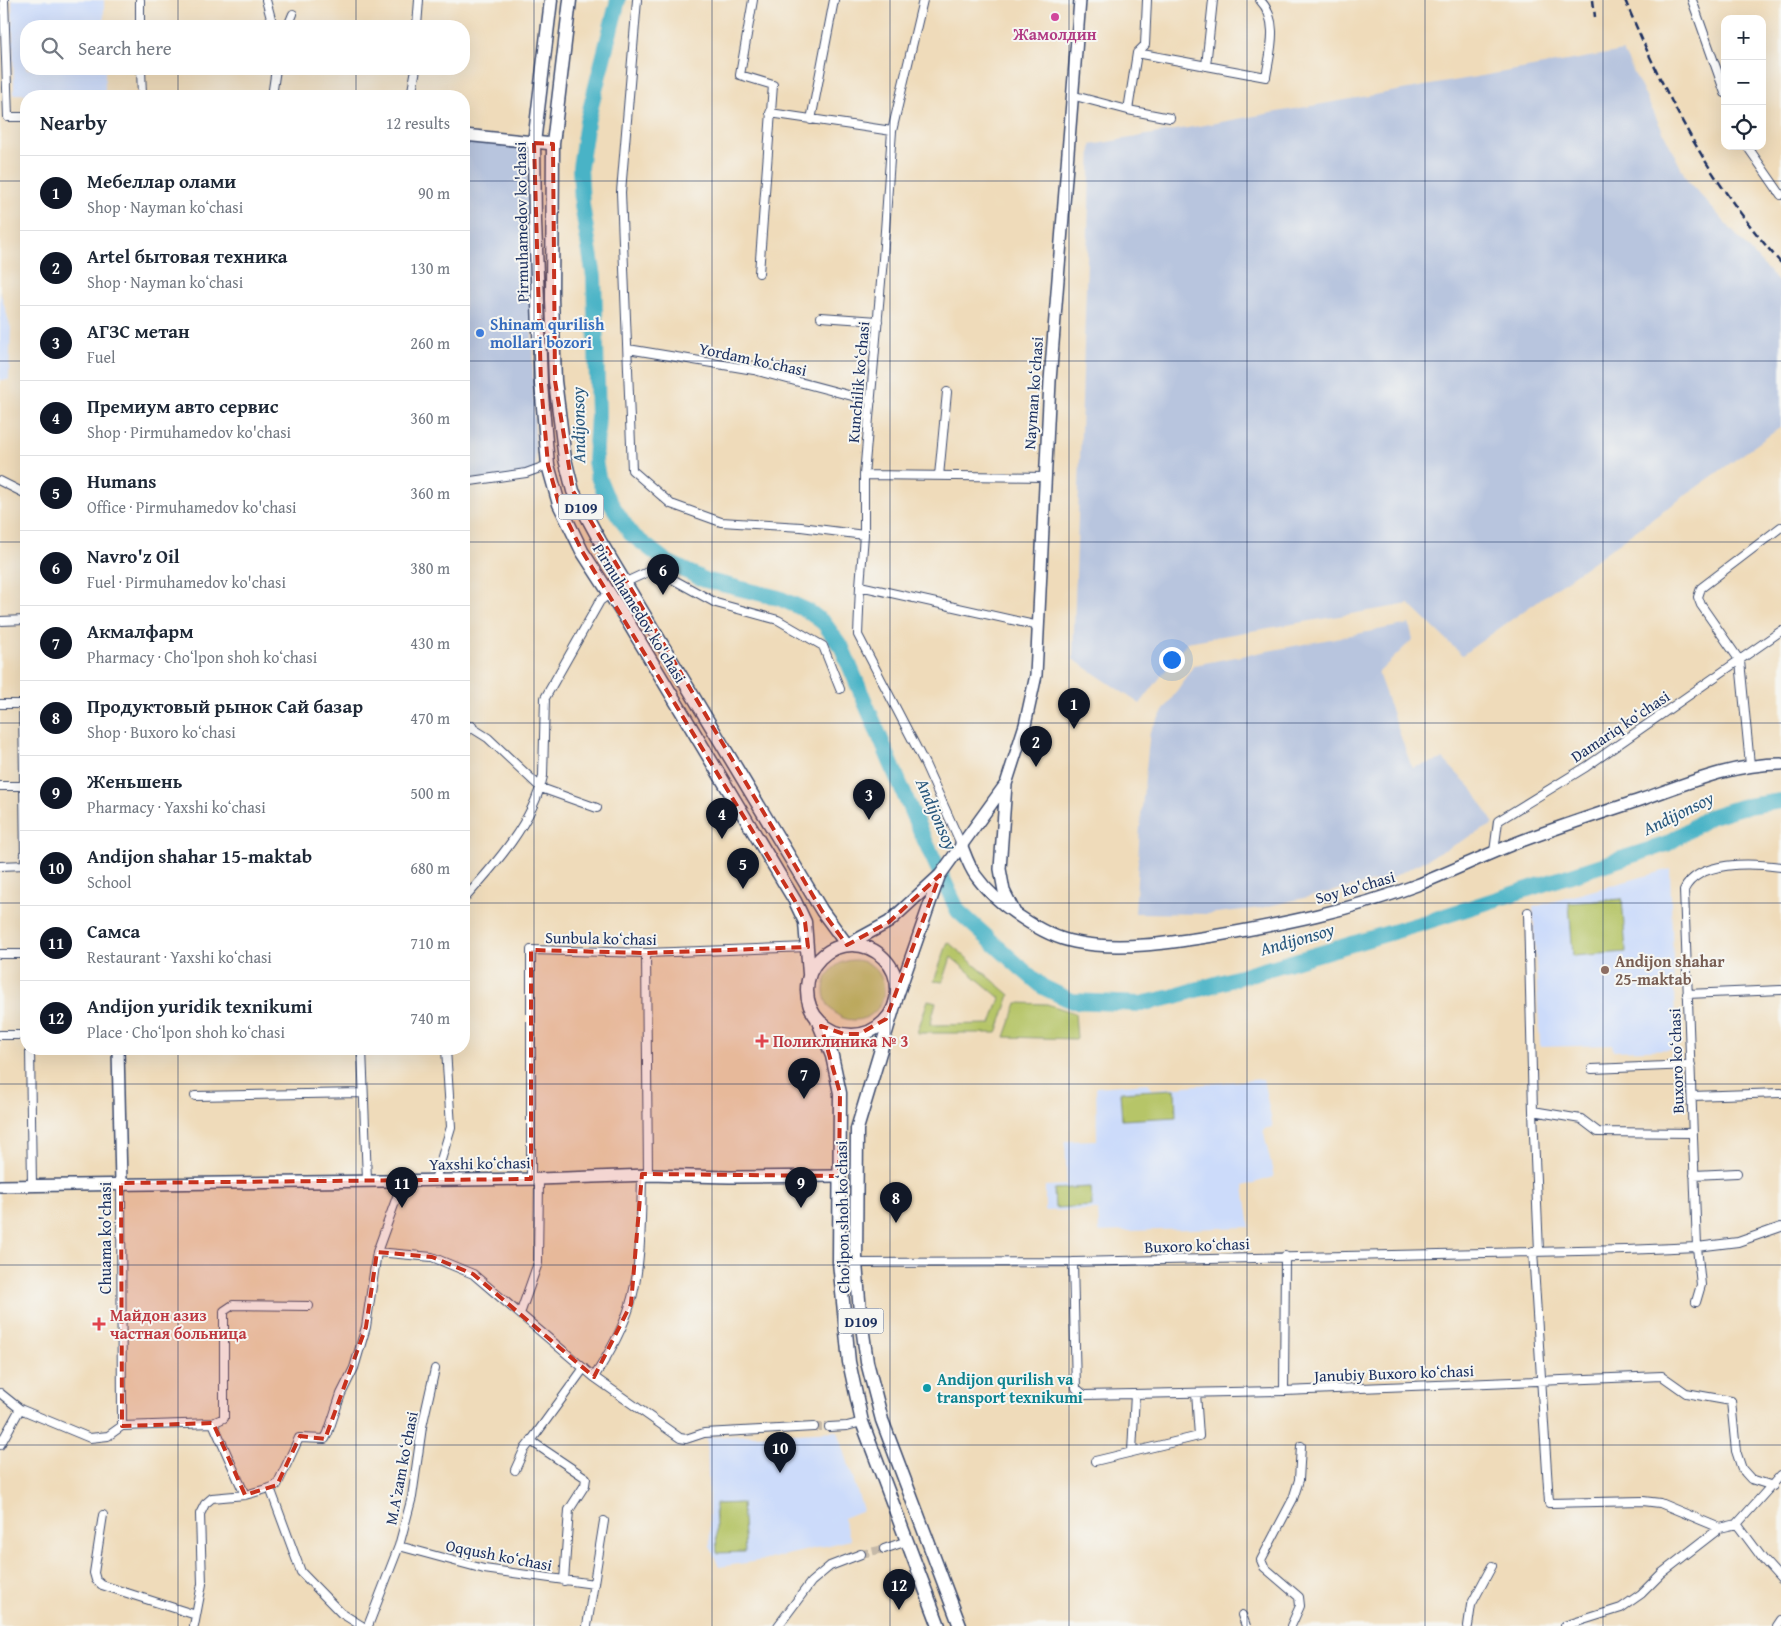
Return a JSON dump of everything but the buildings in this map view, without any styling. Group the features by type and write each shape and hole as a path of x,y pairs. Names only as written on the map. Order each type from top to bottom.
{"main road":[{"name":"Pirmuhamedov ko'chasi","path":"551,0 534,143 539,330 548,465 558,504 582,551 628,622 795,901 805,922 809,974"},
{"name":"Pirmuhamedov ko'chasi","path":"570,0 553,144 552,299 555,372 565,459 573,491 600,541 822,911 847,945"},
{"name":"Nayman koʻchasi","path":"1006,784 1033,692 1039,626 1044,477 1071,95 1080,0"},
{"path":"470,136 553,144"},
{"name":"Soy ko'chasi","path":"961,844 974,875 995,897 1015,913 1040,928 1075,942 1136,945 1178,941 1264,927 1366,902 1416,885 1494,852 1709,776 1750,765 1781,764"},
{"path":"809,974 815,963 824,954 835,948 847,945 889,922 940,875 1006,784"},
{"path":"1006,784 1000,869 1004,892 1015,913"},
{"path":"817,1019 829,1029 844,1034 859,1034 874,1029 886,1019 894,1006 940,875"},
{"name":"D109","path":"847,945 862,946 876,952 888,962 895,976 897,991 894,1006"},
{"name":"D109","path":"809,974 807,998 817,1019"},
{"name":"Choʻlpon shoh koʻchasi","path":"894,1006 857,1129 856,1263 863,1337 882,1420 960,1626"},
{"name":"Choʻlpon shoh koʻchasi","path":"817,1019 832,1056 840,1093 839,1262 849,1362 862,1422 939,1626"},
{"name":"Chuama ko'chasi","path":"118,1055 121,1184"},
{"name":"Yaxshi koʻchasi","path":"0,1186 535,1179 645,1175 730,1177 839,1176"}],"street":[{"path":"4,0 4,117 20,117"},
{"path":"140,0 140,20"},
{"path":"266,0 271,20"},
{"path":"417,20 419,0"},
{"path":"637,0 622,192 632,470 671,504 721,522 801,527 864,535"},
{"path":"753,0 740,75 772,85 759,273"},
{"path":"811,120 834,0"},
{"name":"Kunchilik koʻchasi","path":"922,0 892,131 864,475 864,535 858,635 925,764 961,844"},
{"path":"1128,110 1137,52 1145,45 1147,0"},
{"path":"1206,66 1213,0"},
{"path":"1137,52 1266,77 1274,32 1265,4 1260,0"},
{"path":"1692,0 1721,82"},
{"path":"291,20 294,14"},
{"path":"141,75 142,90"},
{"path":"273,90 275,75"},
{"path":"412,90 415,75"},
{"path":"1071,95 1128,110 1170,118"},
{"path":"770,113 892,131"},
{"path":"1750,150 1781,195"},
{"path":"821,317 878,321"},
{"name":"Yordam koʻchasi","path":"628,349 754,370 871,401"},
{"path":"939,476 947,392"},
{"path":"470,481 526,473 548,465"},
{"path":"864,475 1044,477"},
{"path":"0,480 20,491"},
{"path":"1750,765 1740,661 1701,605 1698,597 1701,588 1781,527"},
{"path":"626,582 654,569 716,603 778,620 823,646 840,689"},
{"path":"860,586 1039,626"},
{"path":"470,892 497,862 527,815 540,788 545,698 600,601 609,594"},
{"path":"0,621 20,620"},
{"name":"Damariq koʻchasi","path":"1494,852 1498,821 1586,767 1781,631"},
{"path":"0,704 20,704"},
{"path":"470,726 495,744 540,788 597,808"},
{"path":"0,786 20,786"},
{"path":"0,866 20,865"},
{"name":"Buxoro koʻchasi","path":"1697,1247 1691,1065 1686,994 1684,890 1688,880 1699,873 1729,867 1781,867"},
{"path":"1528,912 1536,1251 1541,1381 1549,1503 1643,1501 1660,1503 1720,1528"},
{"name":"Sunbula koʻchasi","path":"535,1179 531,950 646,952 808,947"},
{"path":"594,1377 614,1344 630,1304 641,1217 645,1175 646,952"},
{"path":"0,954 20,954"},
{"path":"1686,994 1781,990"},
{"path":"0,1035 20,1035"},
{"path":"30,1055 32,1185"},
{"path":"362,1055 367,1180"},
{"path":"435,1180 451,1127 446,1055"},
{"path":"1592,1069 1691,1065"},
{"path":"195,1096 363,1093"},
{"path":"1692,1096 1781,1093"},
{"path":"1532,1111 1581,1119 1598,1132 1692,1133"},
{"path":"1694,1175 1737,1173"},
{"path":"520,1314 538,1263 535,1179"},
{"path":"194,1626 201,1599 202,1584 200,1514 205,1504 212,1498 245,1495 277,1485 299,1438 325,1439 341,1394 354,1368 366,1327 377,1252 403,1180"},
{"name":"Chuama ko'chasi","path":"121,1184 122,1426"},
{"name":"Buxoro koʻchasi","path":"856,1263 1073,1262 1697,1247 1738,1242 1781,1227"},
{"path":"1696,1302 1701,1285 1697,1247"},
{"path":"377,1252 432,1257 473,1274 594,1377 680,1438 686,1439 699,1433 814,1427"},
{"path":"1284,1391 1285,1256"},
{"name":"Janubiy Buxoro koʻchasi","path":"1073,1262 1076,1388 1084,1395 1284,1391 1662,1376 1686,1393 1731,1401 1736,1450 1742,1469 1751,1478 1773,1486"},
{"path":"0,1392 20,1408 90,1438 108,1436 122,1426 213,1423 224,1418 224,1312 233,1305 309,1306"},
{"path":"515,1470 524,1450 532,1442 584,1368"},
{"name":"M.Aʻzam koʻchasi","path":"368,1626 399,1546 412,1497 422,1427 435,1369"},
{"path":"1095,1461 1199,1436 1196,1393"},
{"path":"1132,1452 1135,1394"},
{"path":"0,1445 20,1408"},
{"path":"828,1426 847,1426 862,1422"},
{"path":"213,1423 245,1495"},
{"path":"532,1442 586,1478 585,1485 569,1510 564,1581"},
{"path":"1291,1626 1300,1606 1300,1597 1264,1567 1261,1560 1293,1499 1299,1480 1300,1446"},
{"path":"1564,1626 1621,1608 1641,1594 1662,1573 1720,1528 1737,1524 1781,1475"},
{"path":"270,1488 301,1572 341,1613 362,1626"},
{"path":"103,1515 94,1573 96,1580 102,1585 196,1615"},
{"path":"587,1626 604,1521"},
{"path":"1737,1524 1763,1559 1781,1579"},
{"path":"884,1549 907,1541"},
{"name":"Oqqush koʻchasi","path":"399,1546 484,1569 594,1584"},
{"path":"778,1626 811,1582 830,1566 861,1554"},
{"path":"1468,1626 1471,1606 1492,1566"},
{"path":"1242,1615 1246,1626"},
{"path":"1777,1626 1781,1620"}],"highlighted area":[{"path":"534,143 553,144 555,381 573,491 822,911 847,945 889,922 940,875 886,1019 859,1034 844,1034 821,1026 840,1093 839,1176 642,1174 631,1304 594,1377 473,1274 432,1257 377,1252 366,1327 328,1433 325,1439 300,1436 277,1485 245,1495 213,1423 122,1426 121,1183 531,1179 531,950 646,953 808,947 805,922 795,901 582,551 559,504 548,465 541,384 535,221"}],"shaded area":[{"path":"12,0 104,0 104,20 20,20 20,75 105,75 105,90 20,90 20,94 14,94"},
{"path":"1623,51 1687,180 1781,285 1781,427 1462,655 1409,604 1187,642 1140,704 1073,659 1091,145"},
{"path":"470,142 521,145 527,158 536,476 470,481"},
{"path":"0,291 11,328 9,380 0,380"},
{"path":"1409,624 1413,639 1378,673 1412,768 1443,759 1474,791 1494,824 1391,878 1260,908 1208,914 1135,913 1140,826 1150,731 1194,665"},
{"name":"Andijon shahar 25-maktab","path":"1670,869 1676,1049 1613,1051 1612,1045 1540,1047 1533,907"},
{"path":"1263,1079 1273,1127 1263,1129 1274,1177 1244,1186 1250,1227 1099,1232 1098,1210 1045,1211 1045,1186 1067,1185 1065,1141 1097,1140 1096,1087 1148,1083 1153,1089"},
{"path":"838,1431 863,1510 843,1518 851,1540 765,1560 719,1567 710,1546 707,1437"}],"green space":[{"path":"1622,899 1626,952 1573,956 1569,903"},
{"path":"948,942 1010,995 997,1033 917,1033 928,1000 936,1002 930,1025 991,1024 1000,998 951,957 943,982 934,981"},
{"path":"848,960 860,960 871,965 879,973 884,984 882,1002 871,1015 860,1020 848,1020 837,1015 829,1007 824,996 824,984 829,973 837,965"},
{"path":"1017,1003 1047,1004 1075,1013 1077,1039 1005,1037"},
{"path":"1175,1089 1176,1117 1122,1120 1120,1092"},
{"path":"1091,1187 1092,1206 1055,1208 1054,1189"},
{"path":"742,1503 745,1552 717,1553 715,1504"}],"waterway":[{"name":"Andijonsoy","path":"618,0 587,122 580,167 582,205 594,277 598,416 595,461 598,477 606,496 631,534 667,562 705,580 779,598 808,611 824,623 842,648 913,815 958,911 1043,987 1072,1001 1140,1004 1172,997 1423,923 1667,844 1709,817 1741,807 1781,801"}],"tunnel":[{"path":"814,1427 829,1427"},
{"path":"861,1554 884,1549"}],"railway":[{"path":"1593,0 1595,17"},
{"path":"1625,0 1657,71 1692,138 1732,202 1781,263"}],"place":[{"name":"Жамолдин","path":"1055,17"},
{"name":"Shinam qurilish mollari bozori","path":"480,333"},
{"name":"Navro'z Oil","path":"663,595"},
{"name":"Мебеллар олами","path":"1074,729"},
{"name":"Artel бытовая техника","path":"1036,767"},
{"name":"АГЗС метан","path":"869,820"},
{"name":"Премиум авто сервис","path":"722,839"},
{"name":"Humans","path":"743,889"},
{"name":"Andijon shahar 25-maktab","path":"1605,970"},
{"name":"Поликлиника № 3","path":"762,1041"},
{"name":"Акмалфарм","path":"804,1099"},
{"name":"Самса","path":"402,1208"},
{"name":"Женьшень","path":"801,1208"},
{"name":"Продуктовый рынок Сай базар","path":"896,1223"},
{"name":"Майдон азиз частная больница","path":"99,1324"},
{"name":"Andijon qurilish va transport texnikumi","path":"927,1388"},
{"name":"Andijon shahar 15-maktab","path":"780,1473"},
{"name":"Andijon yuridik texnikumi","path":"899,1610"}]}
